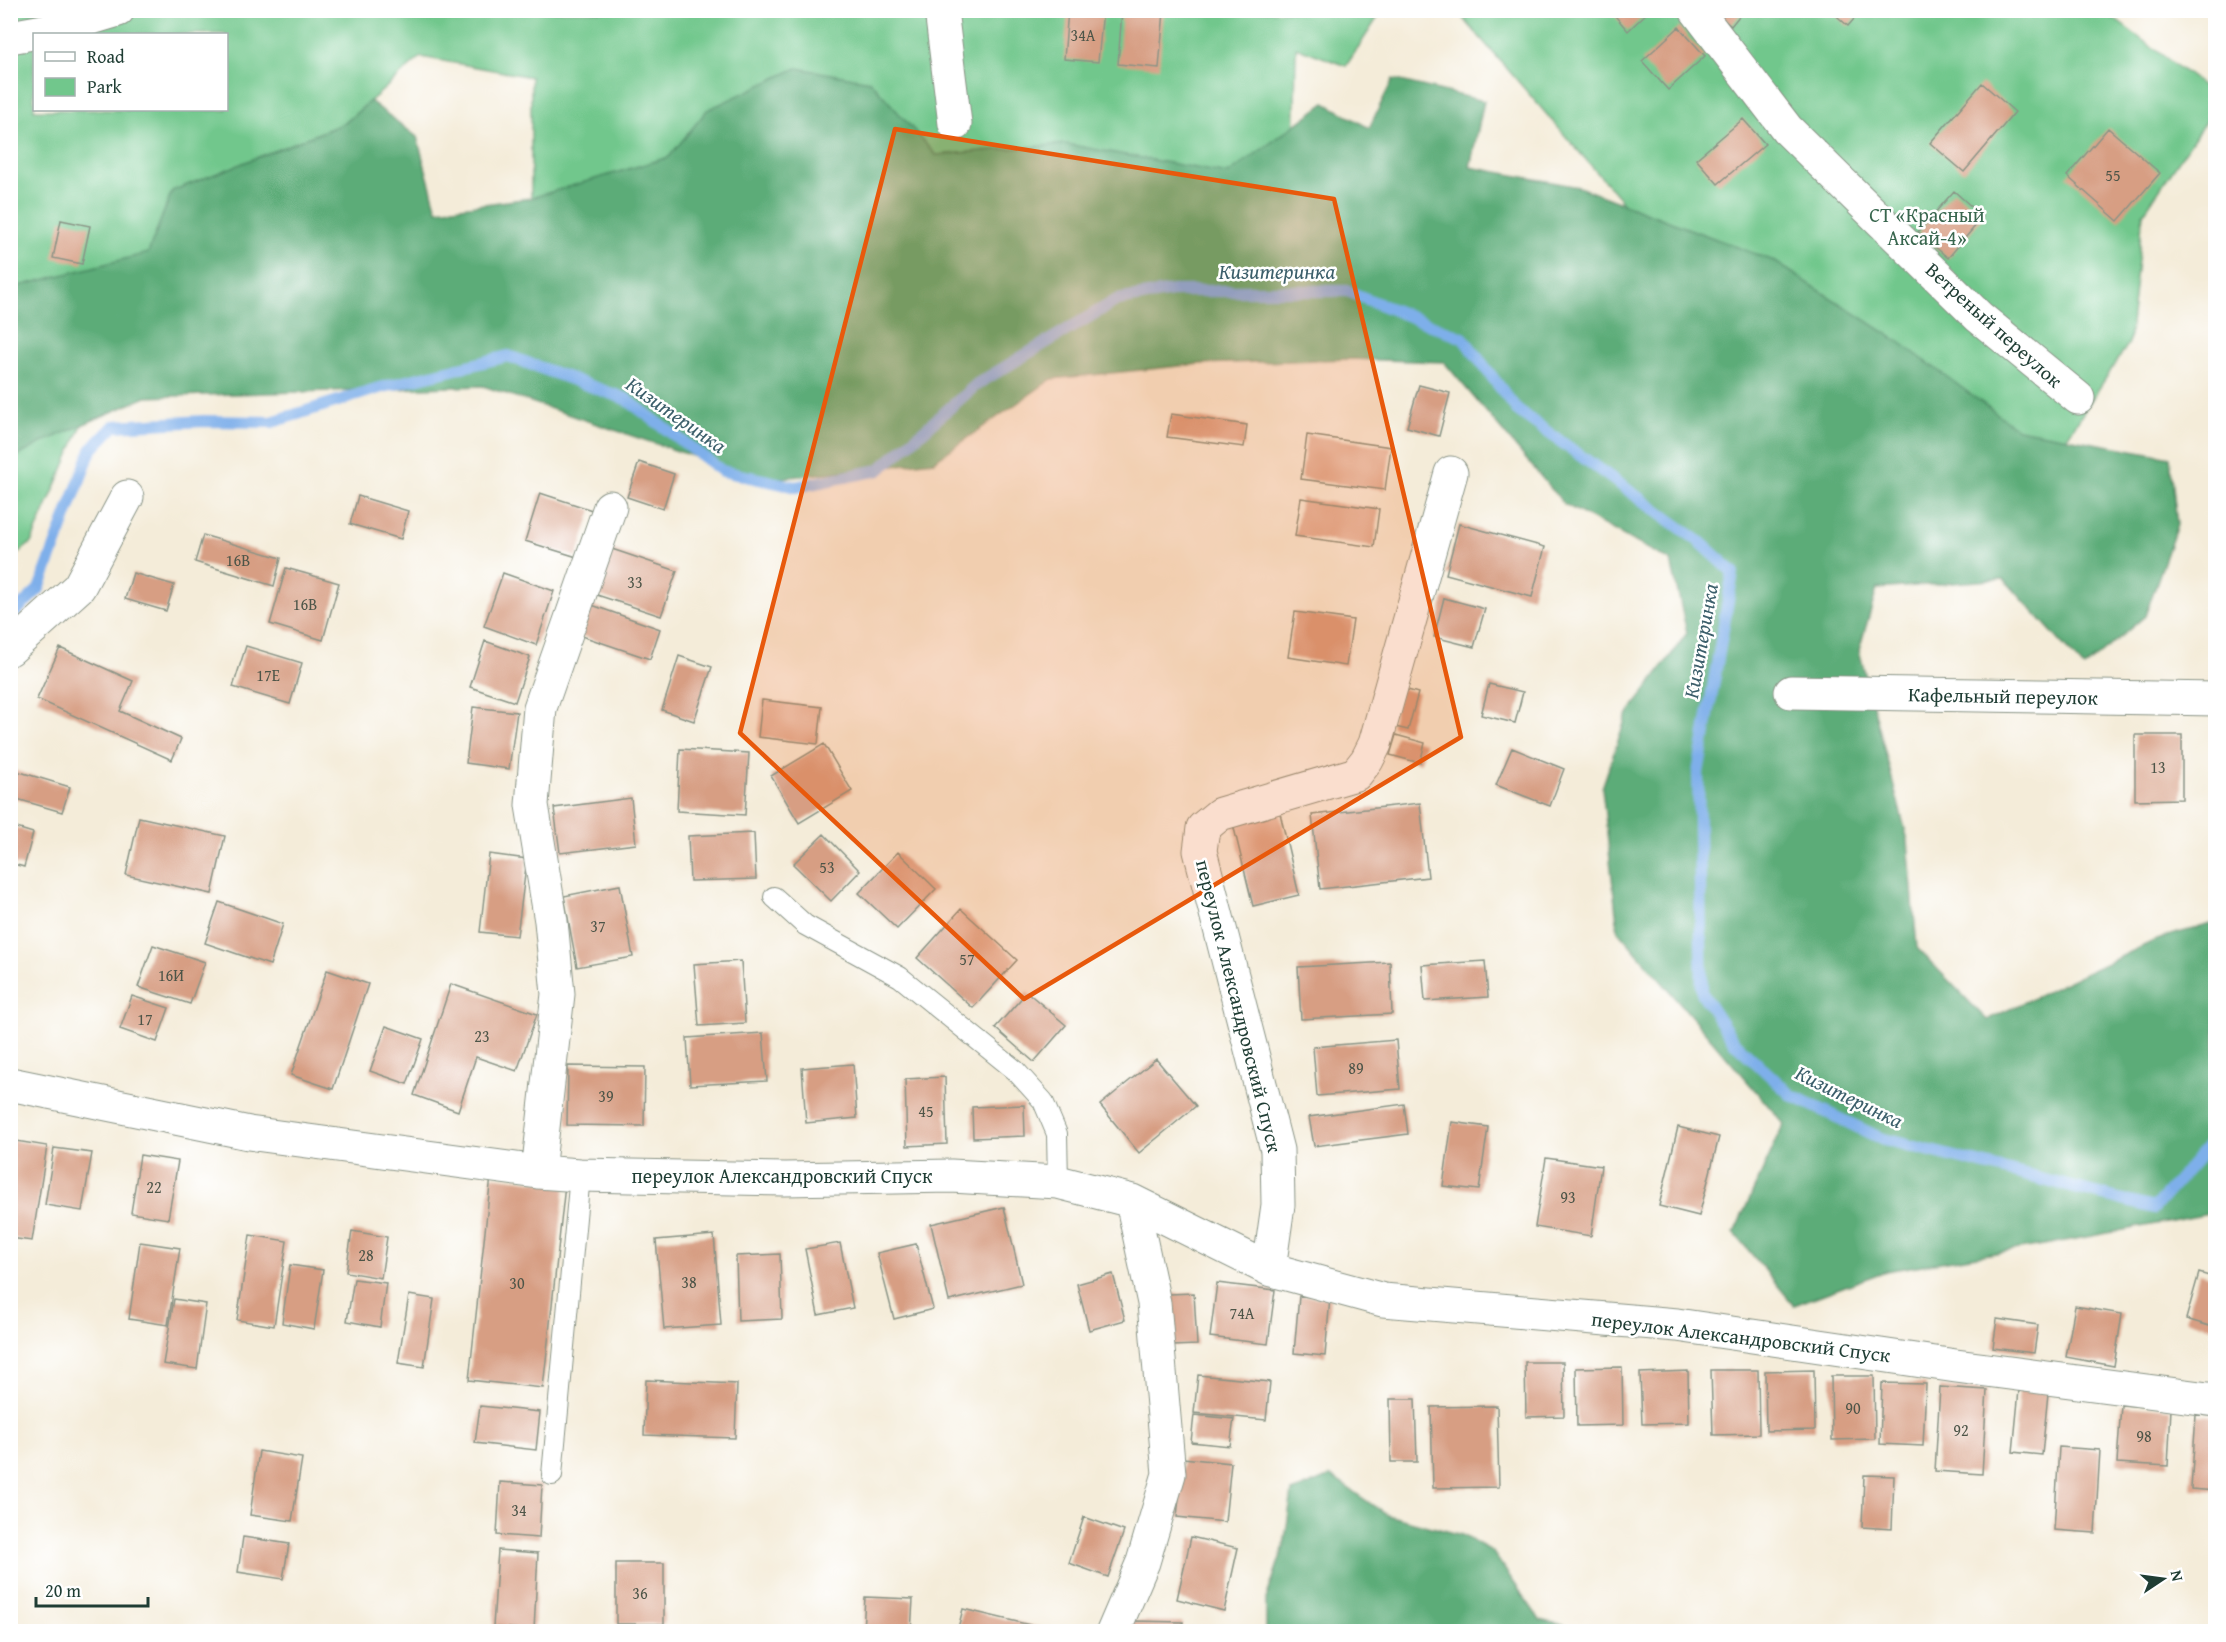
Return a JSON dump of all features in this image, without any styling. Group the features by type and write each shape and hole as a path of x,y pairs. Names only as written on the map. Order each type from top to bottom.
{"street":[{"path":"10,37 55,28 118,10"},
{"path":"940,10 955,124"},
{"name":"Ветреный переулок","path":"1696,10 1787,129 1979,317 2078,398"},
{"name":"переулок Александровский Спуск","path":"1269,1269 1278,1205 1277,1150 1200,851 1203,828 1220,814 1356,774 1367,760 1375,744 1451,473"},
{"path":"10,649 79,587 128,497"},
{"path":"538,1172 558,994 551,921 532,805 540,708 610,507"},
{"name":"Кафельный переулок","path":"1791,692 2216,699"},
{"name":"переулок Александровский Спуск","path":"10,1084 249,1133 538,1172 580,1175 785,1179 951,1176 1058,1182 1132,1201 1269,1269 1383,1300 1677,1325 1944,1364 2216,1400"},
{"path":"1113,1632 1143,1562 1169,1474 1154,1303 1132,1201"}],"lane":[{"path":"774,897 805,925 900,977 1015,1070 1043,1101 1057,1134 1058,1182"},
{"path":"552,1475 580,1175"}],"highlighted area":[{"path":"895,129 1334,199 1461,737 1024,999 740,733"}],"green space":[{"path":"11,11 1382,11 1346,66 1296,47 1293,219 710,159 531,198 531,77 421,57 345,123 172,191 91,404 31,543 11,559"},
{"name":"СТ «Красный Аксай-4»","path":"1457,11 2104,11 2215,95 2215,107 2143,214 2129,343 2044,472 1803,410"},
{"path":"797,68 870,81 936,155 1066,144 1228,174 1325,103 1369,128 1393,79 1484,101 1470,167 1579,187 1774,261 1898,341 2018,429 2170,457 2177,525 2145,616 2084,668 2004,579 1877,589 1859,650 1908,841 1917,948 1987,1020 2160,938 2215,923 2215,1213 2044,1245 1886,1271 1794,1305 1734,1233 1784,1124 1618,931 1602,788 1626,717 1687,633 1671,561 1564,504 1444,362 1350,359 1200,364 1052,379 934,461 764,480 483,386 146,397 43,442 11,460 11,288 148,253 172,191 345,123 370,101 417,137 437,210 531,198 669,157 707,110"},
{"path":"1331,1476 1387,1515 1462,1535 1492,1551 1540,1620 1590,1631 1266,1631 1266,1599 1284,1546 1292,1492"}],"building":[{"path":"1068,10 1103,10 1098,62 1064,59"},
{"path":"1122,10 1164,11 1159,68 1118,64"},
{"path":"1610,10 1650,10 1628,31"},
{"path":"1713,10 1744,10 1731,26"},
{"path":"1830,10 1862,10 1848,26"},
{"path":"1679,27 1705,56 1668,90 1642,61"},
{"path":"1982,83 2015,112 1964,172 1930,143"},
{"path":"1743,119 1765,144 1718,184 1696,159"},
{"path":"2108,128 2160,173 2118,221 2067,176"},
{"path":"1954,191 1983,217 1948,258 1918,232"},
{"path":"61,220 90,226 82,264 53,258"},
{"path":"1419,385 1450,393 1439,436 1407,427"},
{"path":"1171,414 1247,425 1244,447 1167,437"},
{"path":"1307,435 1391,447 1385,490 1301,479"},
{"path":"639,462 674,474 663,509 627,497"},
{"path":"540,493 592,510 577,557 525,541"},
{"path":"358,496 408,511 401,539 350,524"},
{"path":"1301,498 1379,509 1374,547 1295,536"},
{"path":"1459,524 1545,547 1532,597 1446,574"},
{"path":"203,535 281,558 274,586 195,562"},
{"path":"609,548 677,571 661,616 594,594"},
{"path":"286,568 339,583 323,640 270,624"},
{"path":"133,573 174,585 166,611 125,599"},
{"path":"503,573 554,591 536,645 484,626"},
{"path":"1444,598 1485,609 1474,647 1434,637"},
{"path":"589,604 660,629 650,659 579,635"},
{"path":"1295,612 1353,620 1346,666 1288,657"},
{"path":"485,641 530,657 515,702 470,687"},
{"path":"246,646 302,663 290,704 233,687"},
{"path":"60,648 133,681 120,711 181,739 172,760 37,699"},
{"path":"679,656 712,667 694,721 662,710"},
{"path":"1489,684 1523,692 1515,723 1481,715"},
{"path":"1401,688 1418,693 1408,730 1391,726"},
{"path":"762,700 822,707 818,744 758,737"},
{"path":"473,707 517,712 509,769 466,763"},
{"path":"1396,735 1425,743 1420,763 1390,755"},
{"path":"2135,735 2182,735 2182,799 2135,800"},
{"path":"824,744 852,791 799,823 771,776"},
{"path":"1512,748 1564,769 1550,806 1496,785"},
{"path":"680,749 749,753 745,815 677,811"},
{"path":"10,769 70,787 62,812 10,797"},
{"path":"631,798 636,844 560,853 554,808"},
{"path":"1420,803 1428,877 1320,889 1312,815"},
{"path":"1280,813 1299,895 1253,906 1233,824"},
{"path":"139,817 225,836 212,894 126,875"},
{"path":"10,826 33,833 24,867 10,863"},
{"path":"754,833 756,879 690,881 688,836"},
{"path":"824,834 860,871 831,901 793,864"},
{"path":"898,852 936,889 897,929 859,893"},
{"path":"489,854 527,859 517,936 480,932"},
{"path":"620,885 633,957 577,967 564,896"},
{"path":"219,902 283,924 270,965 205,943"},
{"path":"961,909 1017,960 973,1008 917,958"},
{"path":"153,945 205,962 190,1004 138,987"},
{"path":"741,961 745,1023 699,1026 694,964"},
{"path":"1485,961 1488,997 1425,1001 1422,965"},
{"path":"1390,962 1392,1014 1301,1019 1298,967"},
{"path":"327,970 368,984 333,1089 291,1075"},
{"path":"451,984 537,1014 517,1071 476,1057 458,1111 414,1095"},
{"path":"1027,992 1066,1025 1034,1062 995,1028"},
{"path":"132,996 169,1008 157,1042 120,1029"},
{"path":"386,1026 423,1039 407,1084 370,1071"},
{"path":"763,1033 767,1081 690,1085 687,1038"},
{"path":"1396,1040 1400,1089 1317,1096 1313,1047"},
{"path":"1156,1059 1196,1106 1139,1153 1100,1105"},
{"path":"853,1064 857,1118 806,1123 802,1068"},
{"path":"568,1066 645,1067 644,1126 567,1125"},
{"path":"945,1077 947,1144 907,1146 905,1079"},
{"path":"1404,1104 1408,1134 1314,1146 1309,1117"},
{"path":"1024,1105 1025,1136 973,1138 972,1107"},
{"path":"1452,1122 1488,1127 1479,1190 1443,1186"},
{"path":"1678,1127 1719,1137 1699,1216 1659,1206"},
{"path":"10,1140 47,1146 32,1241 10,1238"},
{"path":"54,1148 92,1153 82,1211 45,1205"},
{"path":"140,1155 178,1161 168,1219 131,1213"},
{"path":"1546,1158 1601,1166 1591,1236 1535,1227"},
{"path":"491,1176 565,1185 543,1388 469,1380"},
{"path":"1004,1207 1022,1284 949,1301 931,1224"},
{"path":"352,1231 387,1237 381,1278 346,1272"},
{"path":"250,1235 287,1241 274,1326 237,1320"},
{"path":"714,1235 721,1325 664,1329 656,1240"},
{"path":"140,1242 180,1248 168,1325 129,1319"},
{"path":"840,1243 853,1308 818,1315 805,1249"},
{"path":"916,1244 933,1309 894,1319 877,1253"},
{"path":"780,1254 782,1319 738,1321 736,1256"},
{"path":"290,1265 323,1270 314,1329 282,1323"},
{"path":"2199,1273 2216,1278 2216,1328 2186,1319"},
{"path":"1113,1274 1125,1320 1089,1330 1077,1284"},
{"path":"354,1279 386,1283 380,1327 347,1321"},
{"path":"1217,1283 1275,1290 1268,1344 1210,1337"},
{"path":"1194,1293 1197,1345 1171,1346 1169,1294"},
{"path":"409,1295 434,1299 424,1367 398,1363"},
{"path":"1299,1296 1330,1298 1325,1356 1294,1353"},
{"path":"174,1299 206,1304 197,1369 163,1364"},
{"path":"2075,1306 2122,1314 2114,1366 2066,1357"},
{"path":"1997,1319 2038,1325 2034,1353 1993,1348"},
{"path":"1525,1362 1563,1362 1564,1416 1526,1417"},
{"path":"1622,1367 1623,1425 1577,1426 1576,1368"},
{"path":"1711,1370 1758,1370 1759,1434 1713,1435"},
{"path":"1814,1370 1815,1430 1766,1431 1765,1371"},
{"path":"1688,1371 1689,1423 1642,1424 1640,1373"},
{"path":"1198,1375 1270,1382 1266,1420 1194,1413"},
{"path":"1831,1376 1874,1376 1875,1439 1832,1440"},
{"path":"646,1380 737,1384 735,1438 644,1435"},
{"path":"1882,1383 1926,1384 1923,1446 1880,1444"},
{"path":"1940,1387 1987,1390 1982,1474 1935,1471"},
{"path":"2019,1390 2048,1393 2042,1455 2013,1452"},
{"path":"1390,1399 1415,1399 1417,1462 1391,1462"},
{"path":"2121,1405 2171,1409 2168,1466 2117,1463"},
{"path":"480,1406 540,1412 536,1450 475,1443"},
{"path":"1497,1406 1499,1487 1433,1488 1431,1407"},
{"path":"1194,1415 1234,1419 1230,1446 1191,1442"},
{"path":"2196,1415 2216,1416 2216,1491 2191,1489"},
{"path":"2059,1447 2100,1450 2095,1533 2054,1530"},
{"path":"259,1451 302,1458 292,1521 250,1515"},
{"path":"1183,1458 1231,1463 1225,1522 1177,1517"},
{"path":"1864,1475 1894,1476 1892,1529 1862,1527"},
{"path":"500,1482 542,1485 539,1538 497,1535"},
{"path":"1084,1517 1124,1531 1108,1577 1069,1563"},
{"path":"243,1537 289,1544 283,1579 238,1572"},
{"path":"1191,1537 1238,1548 1224,1611 1177,1599"},
{"path":"498,1550 538,1553 534,1630 493,1627"},
{"path":"616,1563 664,1563 664,1624 616,1624"},
{"path":"865,1597 913,1599 911,1632 863,1632"},
{"path":"963,1609 1043,1628 1042,1632 957,1632"},
{"path":"1131,1621 1183,1622 1182,1632 1131,1632"}],"waterway":[{"name":"Кизитеринка","path":"10,617 39,589 91,450 114,426 204,421 272,422 379,388 508,356 626,399 722,471 796,487 879,470 977,384 1117,300 1173,291 1347,291 1463,338 1517,410 1700,542 1733,572 1698,773 1702,993 1734,1042 1791,1095 1880,1138 2154,1208 2216,1137"}]}
